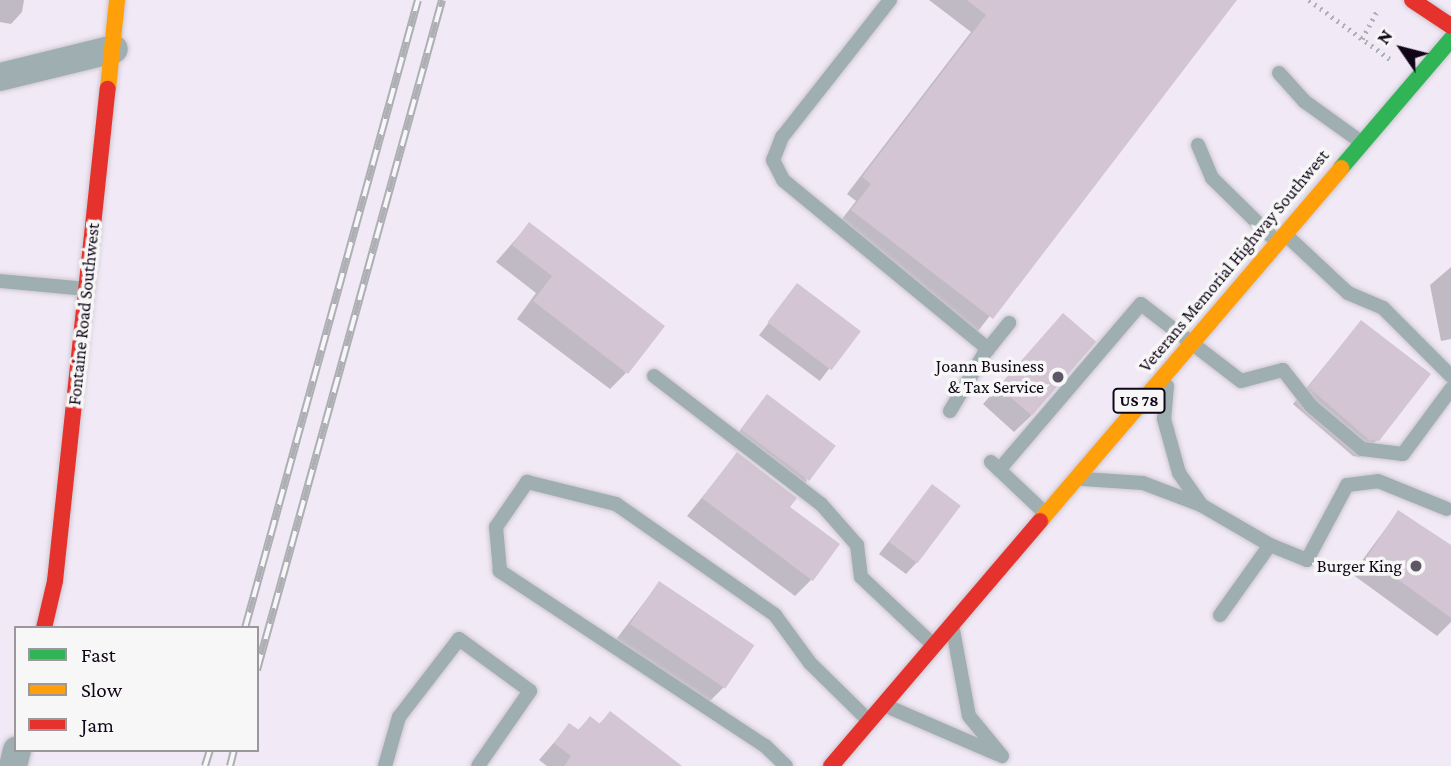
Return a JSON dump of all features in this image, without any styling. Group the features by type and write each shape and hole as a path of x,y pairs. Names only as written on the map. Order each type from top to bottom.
{"main road":[{"name":"Fontaine Road Southwest","path":"44,626 55,581 114,49 117,0"},
{"path":"1412,0 1451,26"},
{"name":"Veterans Memorial Highway Southwest","path":"831,766 1279,236 1451,39"}],"street":[{"path":"0,78 114,49"}],"lane":[{"path":"890,0 782,137 773,160 783,180 988,349"},
{"path":"1279,73 1304,101 1360,142"},
{"path":"1198,145 1212,178 1348,293 1383,308 1451,376"},
{"path":"0,281 87,289"},
{"path":"1045,513 995,466 1140,304 1188,344 1241,381 1283,370 1311,405 1362,449 1403,454 1451,389"},
{"path":"950,411 988,349 1009,323"},
{"path":"1168,367 1164,419 1179,473 1200,505"},
{"path":"654,376 821,504 857,545 861,577 933,645"},
{"path":"1075,478 1143,483 1200,505 1270,545 1307,560 1347,485 1378,481 1447,509"},
{"path":"786,766 765,746 500,571 496,527 527,482 616,504 775,615 810,663 869,721"},
{"path":"1220,615 1270,545"},
{"path":"883,705 1002,756 969,716 951,624"},
{"path":"385,766 399,717 459,639 530,691 478,766"}],"path":[{"path":"1309,0 1362,39 1384,0"}],"building":[{"path":"967,0 1237,0 993,319 851,210 871,184 862,177 986,15"},
{"path":"529,222 665,326 628,374 533,301 552,276 512,245"},
{"path":"797,283 861,331 831,370 768,322"},
{"path":"1063,313 1096,342 1032,416 999,387"},
{"path":"1361,320 1431,374 1379,441 1369,440 1308,387"},
{"path":"767,394 836,446 809,481 741,429"},
{"path":"737,452 797,498 790,507 840,544 813,581 702,498"},
{"path":"932,484 961,506 917,563 889,542"},
{"name":"Burger King","path":"1398,510 1451,545 1451,618 1367,557"},
{"path":"659,581 754,645 725,688 630,624"},
{"path":"610,711 682,766 564,766 571,756 554,743 569,723 579,730 590,716 600,724"}],"railway":[{"path":"246,626 418,0"},
{"path":"259,663 442,0"},
{"path":"205,766 209,752"},
{"path":"230,766 234,752"}],"traffic: fast":[{"path":"1341,168 1451,39"}],"traffic: slow":[{"path":"108,89 117,0"},
{"path":"1040,521 1341,168"}],"traffic: jam":[{"path":"1412,0 1451,26"},
{"path":"44,626 55,581 108,89"},
{"path":"831,766 1040,521"}],"place":[{"name":"Joann Business & Tax Service","path":"1058,377"},
{"name":"Burger King","path":"1416,566"}]}
